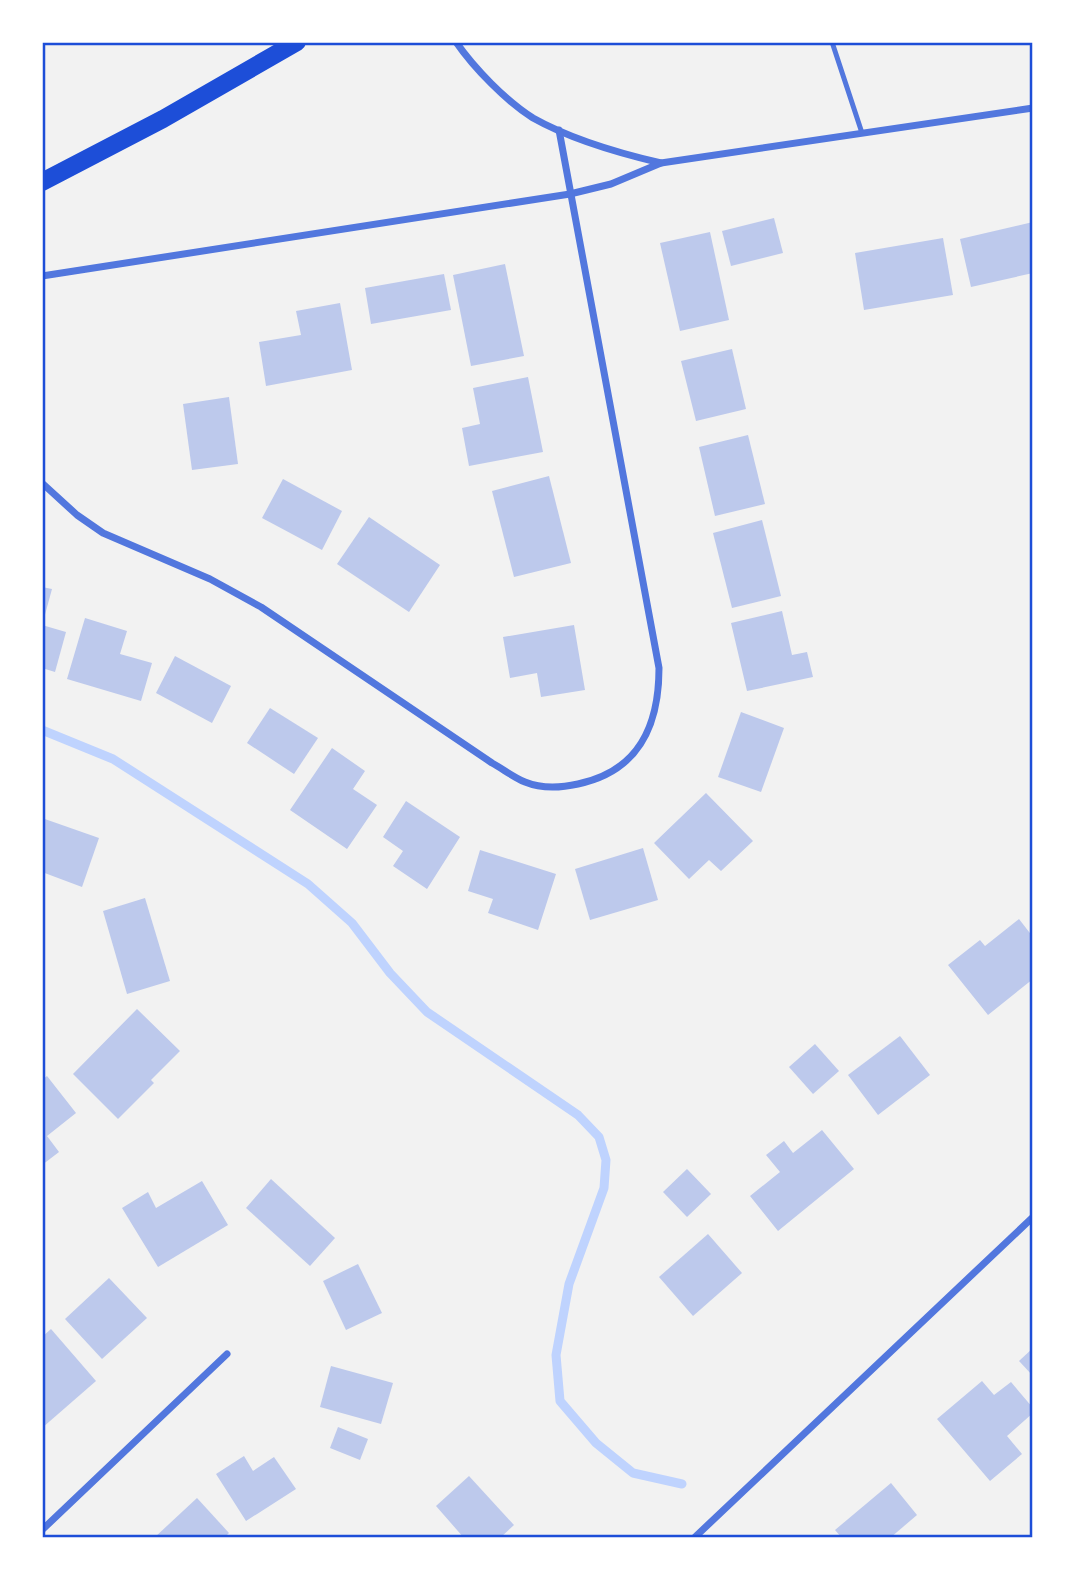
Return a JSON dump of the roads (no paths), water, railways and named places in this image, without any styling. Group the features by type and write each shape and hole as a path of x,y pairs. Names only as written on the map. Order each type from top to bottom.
{"main road":[{"path":"42,182 163,119 297,42"}],"street":[{"path":"456,42 473,66 532,117 615,152 662,163"},
{"path":"42,276 570,194 611,184 662,163 1033,108"},
{"path":"42,483 76,515 103,533 210,579 261,607 524,782 547,788 570,786 592,781 614,770 631,758 645,740 659,697 659,668 559,130"},
{"path":"694,1538 1033,1217"},
{"path":"42,1530 227,1354"}],"lane":[{"path":"832,42 862,133"}],"waterway":[{"path":"42,730 113,759 308,884 352,923 390,973 427,1012 578,1115 599,1137 606,1160 604,1188 569,1284 556,1355 560,1401 596,1443 633,1473 682,1484"}]}
